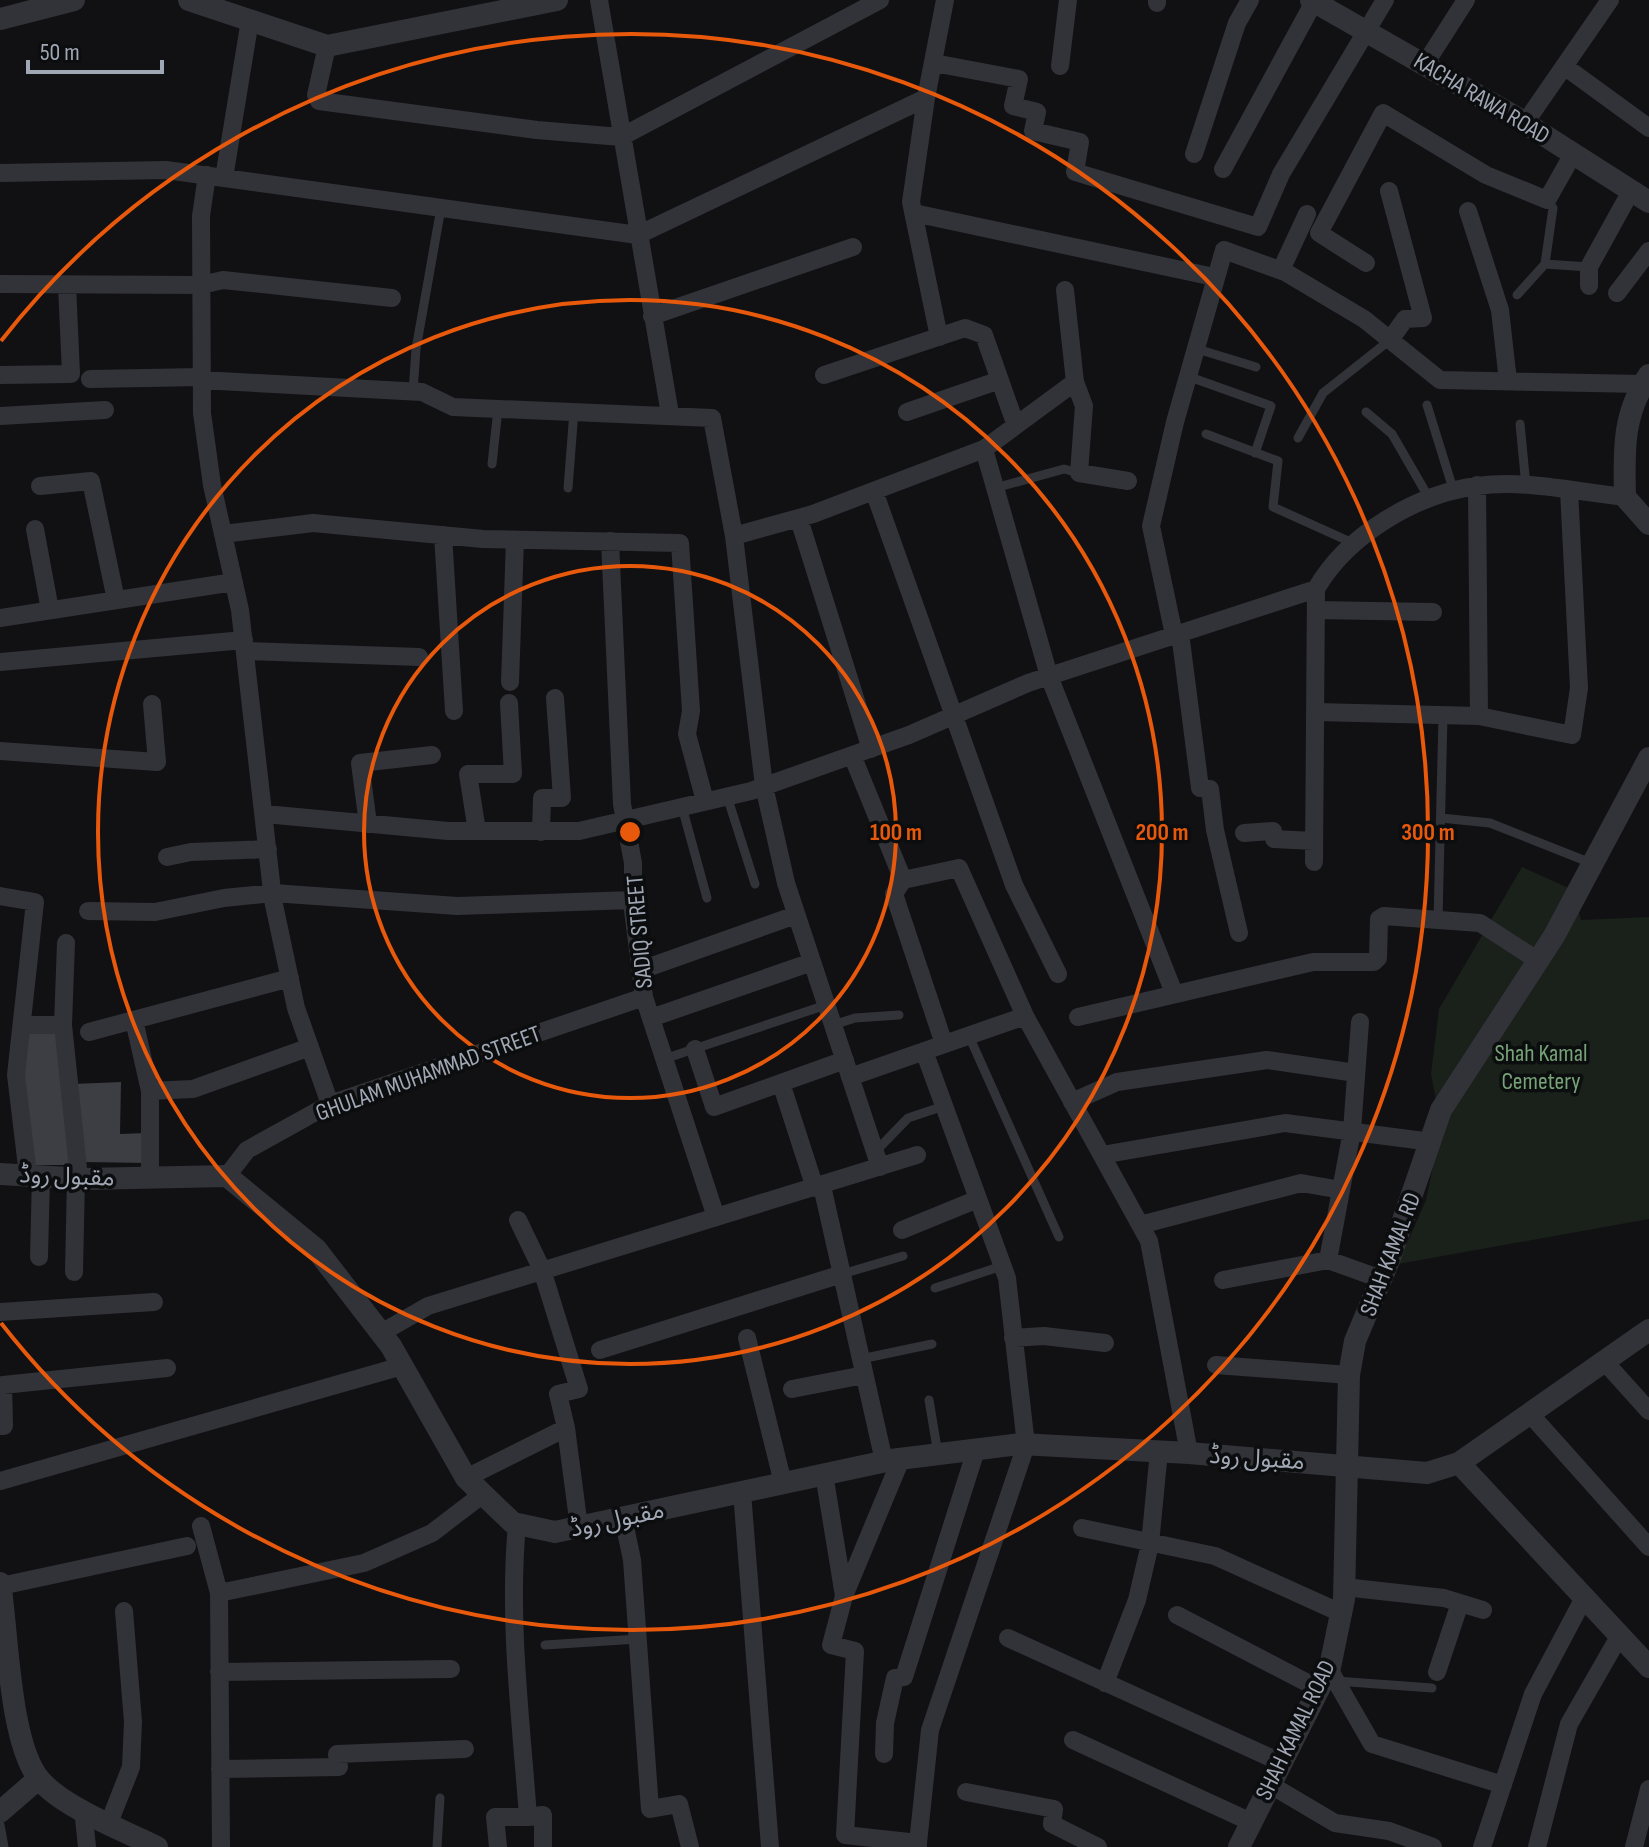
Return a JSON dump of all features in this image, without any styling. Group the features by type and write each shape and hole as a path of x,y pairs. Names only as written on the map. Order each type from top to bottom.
{"street":[{"path":"0,19 74,0"},
{"path":"189,0 327,46 557,0"},
{"path":"599,0 670,414"},
{"path":"327,46 316,95 319,101 537,130 621,137 880,0"},
{"path":"939,337 911,202 926,98 945,0"},
{"path":"1060,66 1068,0"},
{"path":"1194,154 1237,23 1250,0"},
{"path":"934,63 1019,79 1013,106 1037,112 1033,131 1080,142 1075,172 1258,227 1281,174 1385,0"},
{"path":"1425,64 1466,0"},
{"path":"1525,123 1610,0"},
{"path":"1223,169 1313,1"},
{"name":"KACHA RAWA ROAD","path":"1313,1 1525,123 1640,196"},
{"path":"250,20 216,176 201,216 202,379 208,456 245,646 273,893 290,978 330,1104"},
{"path":"1564,66 1649,128"},
{"path":"0,173 166,170 638,235 926,98"},
{"path":"1366,263 1319,233 1383,113 1486,175 1547,200 1573,154"},
{"path":"1389,191 1423,318 1405,319 1390,340"},
{"path":"1589,276 1640,196"},
{"path":"1468,211 1500,310 1508,381"},
{"path":"914,213 1214,277"},
{"path":"1281,270 1307,214"},
{"path":"652,316 853,247"},
{"path":"1239,933 1215,830 1210,789 1200,788 1177,634 1151,526 1194,348 1225,249 1281,270 1364,319 1440,380 1646,380"},
{"path":"1617,293 1649,251"},
{"path":"0,284 201,285 223,280 392,298"},
{"path":"0,375 71,374 67,285"},
{"path":"1065,290 1075,382 1084,406 1079,473 1128,481"},
{"path":"824,375 965,328 984,335 1015,423"},
{"path":"90,379 202,379 413,392 453,407 712,418 734,536 764,786 796,915 878,1160"},
{"path":"907,412 1000,380"},
{"path":"1646,380 1635,396 1624,431 1625,497 1649,524"},
{"path":"734,536 799,519 984,449 1015,423 1075,382"},
{"path":"0,416 105,410"},
{"path":"984,449 1049,676 1174,993"},
{"path":"40,486 91,481 116,600"},
{"path":"1314,862 1316,589 1328,567 1374,529 1429,498 1477,485 1526,486 1625,497"},
{"path":"1477,485 1479,716"},
{"path":"1316,712 1479,716 1572,735 1579,688 1569,490"},
{"path":"874,491 1014,885 1058,974"},
{"path":"799,519 871,749"},
{"path":"223,534 313,523 515,540 677,541 681,545 691,711 687,734 705,801"},
{"path":"35,529 50,610"},
{"path":"443,535 454,711"},
{"path":"510,682 515,540"},
{"name":"SADIQ STREET","path":"610,541 622,804 633,863 633,900 644,997 716,1217"},
{"path":"0,618 234,582"},
{"path":"265,814 477,831 579,831 764,786 871,749 1049,676 1316,589"},
{"path":"1316,610 1433,612"},
{"path":"0,662 245,646 419,657"},
{"path":"541,832 542,798 562,798 555,698"},
{"path":"477,831 468,774 513,774 509,703"},
{"path":"0,751 157,762 152,704"},
{"path":"368,824 360,763 432,755"},
{"path":"852,755 903,880"},
{"name":"SHAH KAMAL RD","path":"1348,1465 1349,1375 1355,1341 1381,1279 1441,1110 1537,960 1649,758"},
{"path":"1244,833 1273,831 1274,839 1314,841"},
{"path":"167,857 191,852 268,849"},
{"path":"944,1044 894,894 903,880 959,868 1025,1016 1149,1241 1189,1453"},
{"path":"88,911 155,912 224,898 273,893 457,906 633,900"},
{"path":"1,901 35,902 16,1075 34,1176 39,1257"},
{"path":"641,970 796,915"},
{"path":"1078,1017 1313,962 1374,962 1378,958 1381,917 1480,923 1537,960"},
{"path":"66,943 63,1025 77,1178 74,1272"},
{"path":"651,1018 812,962"},
{"path":"89,1032 290,978"},
{"name":"GHULAM MUHAMMAD STREET","path":"227,1176 247,1150 330,1104 644,997"},
{"path":"695,1049 714,1107 781,1083 924,1051 1025,1016"},
{"path":"134,1020 150,1091 150,1178"},
{"path":"1328,1260 1352,1131 1360,1022"},
{"path":"22,1025 63,1025"},
{"path":"150,1091 193,1089 310,1047"},
{"path":"781,1083 818,1187 863,1367 892,1460 844,1596 831,1645 855,1651 845,1835 918,1845 930,1730 1026,1445 1002,1266 924,1051"},
{"path":"1072,1102 1117,1082 1267,1060 1356,1073"},
{"path":"1102,1155 1285,1123 1432,1142"},
{"path":"381,1333 428,1306 818,1187 878,1160 917,1155"},
{"name":"مقبول روڈ","path":"0,1174 77,1178 227,1176"},
{"path":"227,1176 316,1249 381,1333 475,1486 517,1524 514,1622 528,1817"},
{"path":"1140,1225 1301,1183 1341,1190"},
{"path":"902,1230 978,1199"},
{"path":"518,1220 542,1270 579,1389 558,1394 566,1428 579,1527"},
{"path":"1223,1280 1328,1260 1381,1279"},
{"path":"600,1350 842,1274"},
{"path":"0,1312 154,1302"},
{"path":"1348,1465 1427,1473 1459,1463 1649,1330"},
{"path":"1013,1338 1044,1336 1105,1343"},
{"path":"747,1338 783,1483"},
{"path":"1604,1361 1649,1411"},
{"path":"1216,1365 1349,1375"},
{"path":"0,1481 402,1366"},
{"path":"792,1389 863,1367"},
{"path":"0,1426 4,1426 3,1385 167,1368"},
{"path":"1530,1414 1649,1547"},
{"path":"219,1593 364,1563 432,1533 475,1486 566,1428"},
{"name":"مقبول روڈ","path":"517,1524 555,1532 892,1460 1026,1445 1348,1465"},
{"path":"884,1754 885,1723 895,1678 904,1677 976,1450"},
{"path":"1105,1683 1137,1600 1150,1544 1159,1451"},
{"path":"1459,1463 1649,1667"},
{"name":"SHAH KAMAL ROAD","path":"1239,1847 1280,1762 1328,1680 1344,1587 1348,1465"},
{"path":"824,1474 844,1596"},
{"path":"742,1492 770,1847"},
{"path":"623,1517 632,1560 650,1809 679,1804 690,1847"},
{"path":"201,1526 219,1593 221,1847"},
{"path":"1082,1528 1215,1556 1341,1613"},
{"path":"157,1847 83,1809 38,1779 19,1725 0,1584 187,1546"},
{"path":"1344,1587 1444,1598 1483,1610"},
{"path":"1482,1847 1533,1694 1585,1596"},
{"path":"1434,1680 1460,1603"},
{"path":"109,1823 131,1767 133,1722 124,1611"},
{"path":"1177,1615 1328,1680 1372,1744 1503,1785"},
{"path":"1537,1847 1569,1724 1620,1635"},
{"path":"1008,1638 1280,1762"},
{"path":"219,1672 451,1669"},
{"path":"1073,1740 1251,1822"},
{"path":"220,1769 339,1767 337,1754 465,1749"},
{"path":"0,1812 38,1779"},
{"path":"1269,1784 1335,1823 1389,1831 1433,1847"},
{"path":"1640,1839 1649,1789"},
{"path":"966,1792 1054,1809 1052,1824 1098,1847"},
{"path":"83,1809 87,1847"},
{"path":"498,1847 495,1817 543,1815 543,1847"}],"lane":[{"path":"1517,295 1545,264 1553,208 1547,200"},
{"path":"413,392 416,349 441,208"},
{"path":"1545,264 1589,276"},
{"path":"1298,438 1323,393 1390,340"},
{"path":"1194,348 1256,367"},
{"path":"1187,376 1271,406 1255,453"},
{"path":"1427,405 1454,492"},
{"path":"492,464 498,409"},
{"path":"568,488 574,411"},
{"path":"1366,412 1392,434 1429,498"},
{"path":"1520,424 1526,486"},
{"path":"1206,434 1278,461 1273,507 1355,544"},
{"path":"995,488 1064,469 1079,473"},
{"path":"1438,920 1443,716"},
{"path":"727,796 755,884"},
{"path":"682,807 707,898"},
{"path":"1441,818 1490,823 1591,863"},
{"path":"664,1059 826,1005"},
{"path":"833,1025 855,1018 899,1015"},
{"path":"969,1036 1059,1237"},
{"path":"878,1160 908,1118 944,1106"},
{"path":"842,1274 903,1256"},
{"path":"935,1288 1002,1266"},
{"path":"863,1367 932,1344"},
{"path":"929,1400 938,1454"},
{"path":"545,1645 638,1639"},
{"path":"1328,1680 1434,1680"},
{"path":"437,1847 440,1798"},
{"path":"0,1825 4,1847"}],"green space":[{"name":"Shah Kamal Cemetery","path":"1522,867 1573,890 1581,920 1649,917 1649,1219 1398,1264 1426,1200 1441,1125 1431,1074 1439,1009"}],"building":[{"path":"24,1026 62,1026 75,1165 29,1165 20,1090"},
{"path":"121,1082 120,1134 147,1133 148,1163 83,1162 73,1084"}]}
